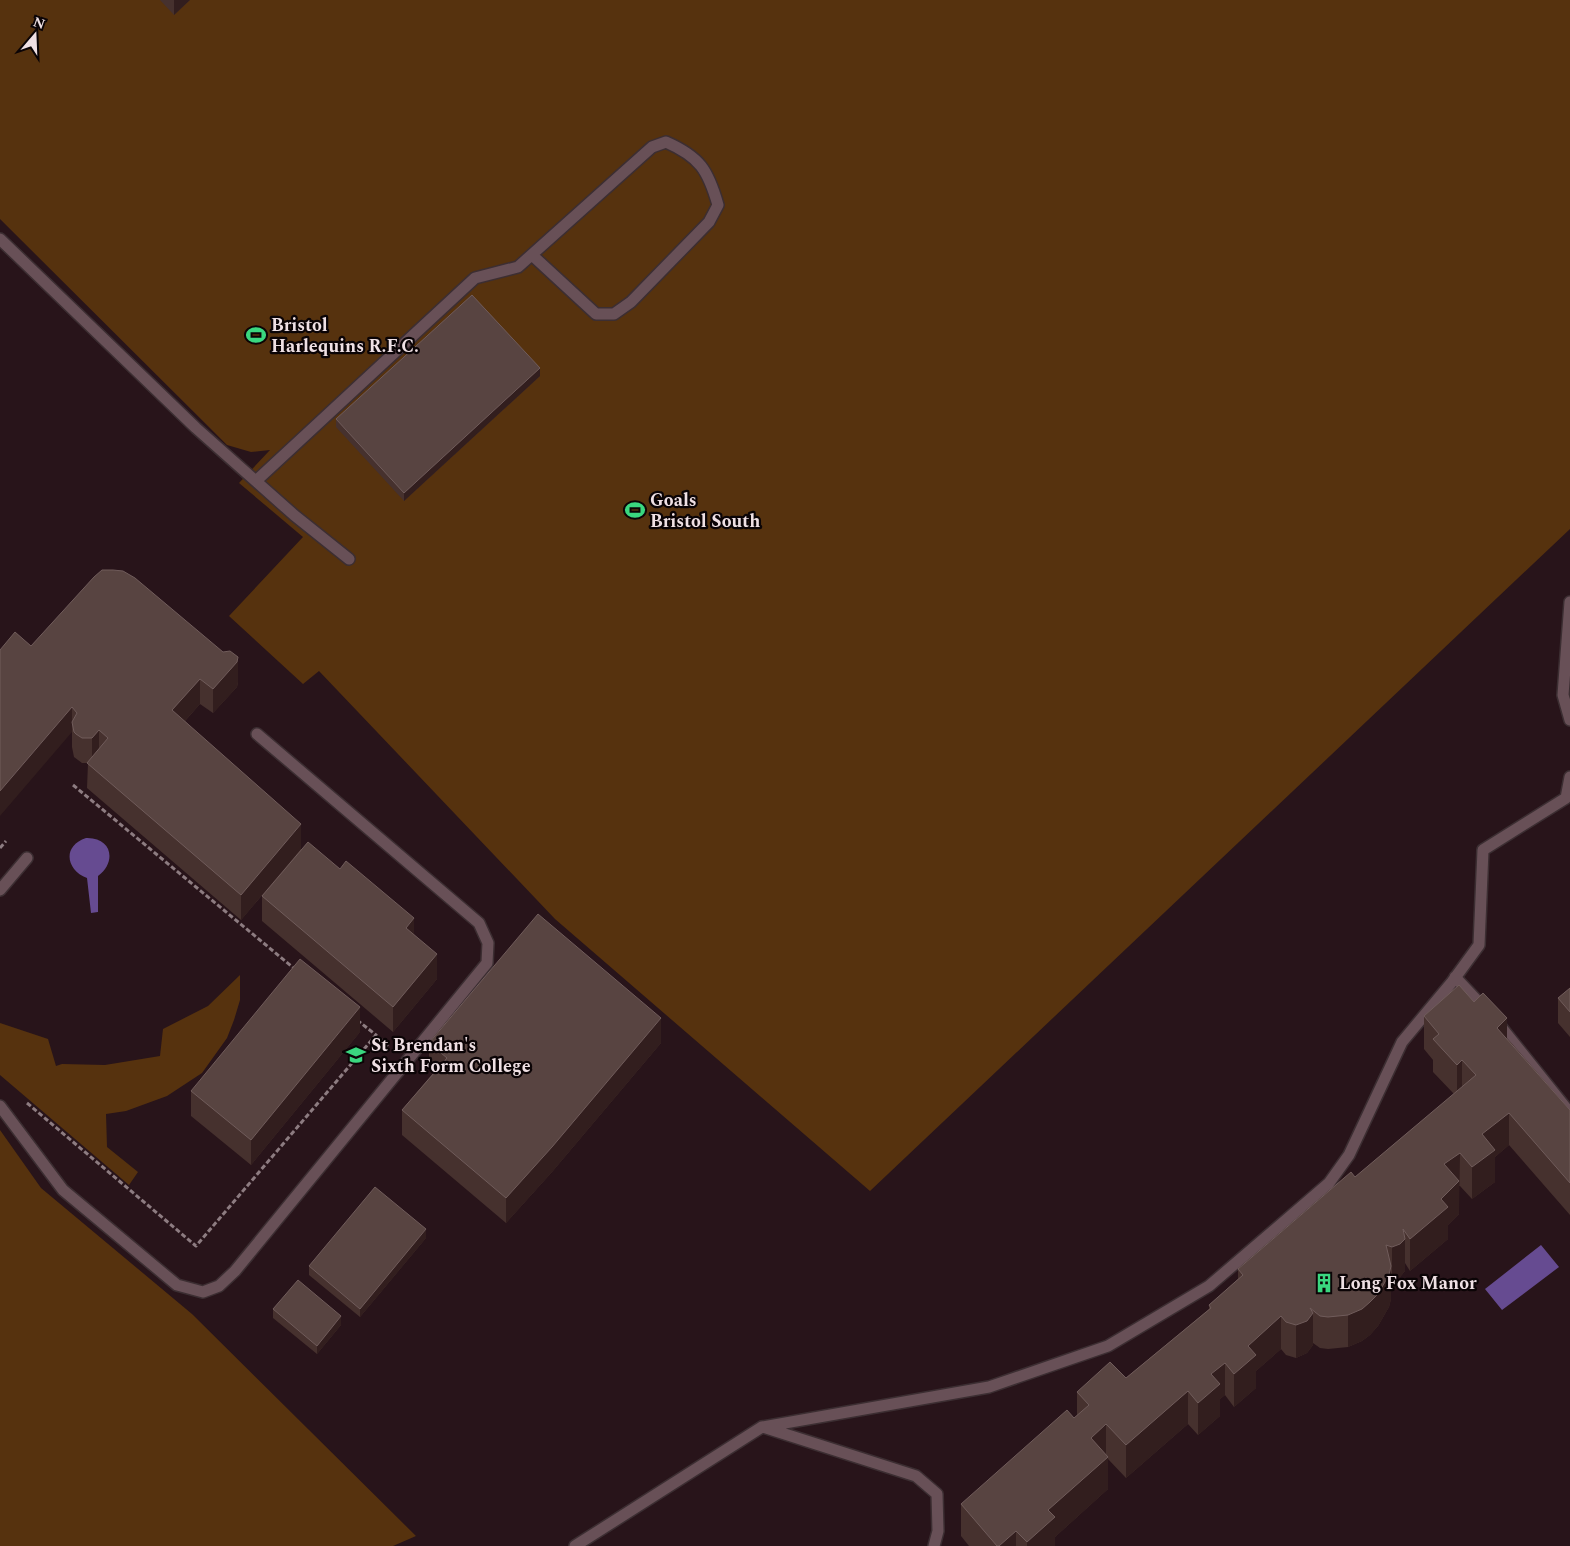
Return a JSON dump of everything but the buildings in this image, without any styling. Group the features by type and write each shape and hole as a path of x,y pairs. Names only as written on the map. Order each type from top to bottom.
{"lane":[{"path":"256,481 475,278 518,267 652,147 666,142 680,148 695,159 711,180 718,205 709,222 631,302 614,314 596,314 532,255"},
{"path":"0,239 196,428 294,515 349,559"},
{"path":"1570,602 1564,695 1570,720"},
{"path":"0,1106 63,1190 177,1285 203,1292 219,1286 235,1271 487,963 488,943 479,923 257,734"},
{"path":"575,1546 762,1427 989,1387 1108,1346 1209,1286 1329,1183 1349,1155 1402,1042 1479,945 1483,850 1566,798 1570,777"},
{"path":"0,890 27,858"},
{"path":"1455,977 1508,1034 1570,1113"},
{"path":"762,1427 916,1476 937,1494 938,1531 934,1546"}],"path":[{"path":"73,785 300,973"},
{"path":"0,848 6,841"},
{"path":"353,1017 406,1062"},
{"path":"23,1099 196,1246 376,1036"}],"shaded area":[{"path":"0,0 1570,0 1570,529 870,1191 555,919 319,671 303,684 229,616 303,537 239,483 270,450 251,452 227,445 0,219"},
{"path":"86,838 102,842 109,851 108,864 98,876 98,912 91,913 87,878 75,870 70,858 73,846"},
{"path":"240,975 240,1000 234,1020 227,1038 202,1073 167,1096 126,1111 106,1114 107,1147 138,1172 129,1185 0,1075 0,1023 48,1039 56,1066 62,1064 105,1065 160,1056 163,1029 208,1006"},
{"path":"0,1130 41,1188 192,1314 416,1536 393,1546 0,1546"},
{"path":"1541,1245 1559,1267 1502,1310 1485,1289"}],"place":[{"name":"Bristol Harlequins R.F.C.","path":"256,335"},
{"name":"Goals Bristol South","path":"635,510"},
{"name":"St Brendan's Sixth Form College","path":"356,1055"},
{"name":"Long Fox Manor","path":"1324,1283"}]}
